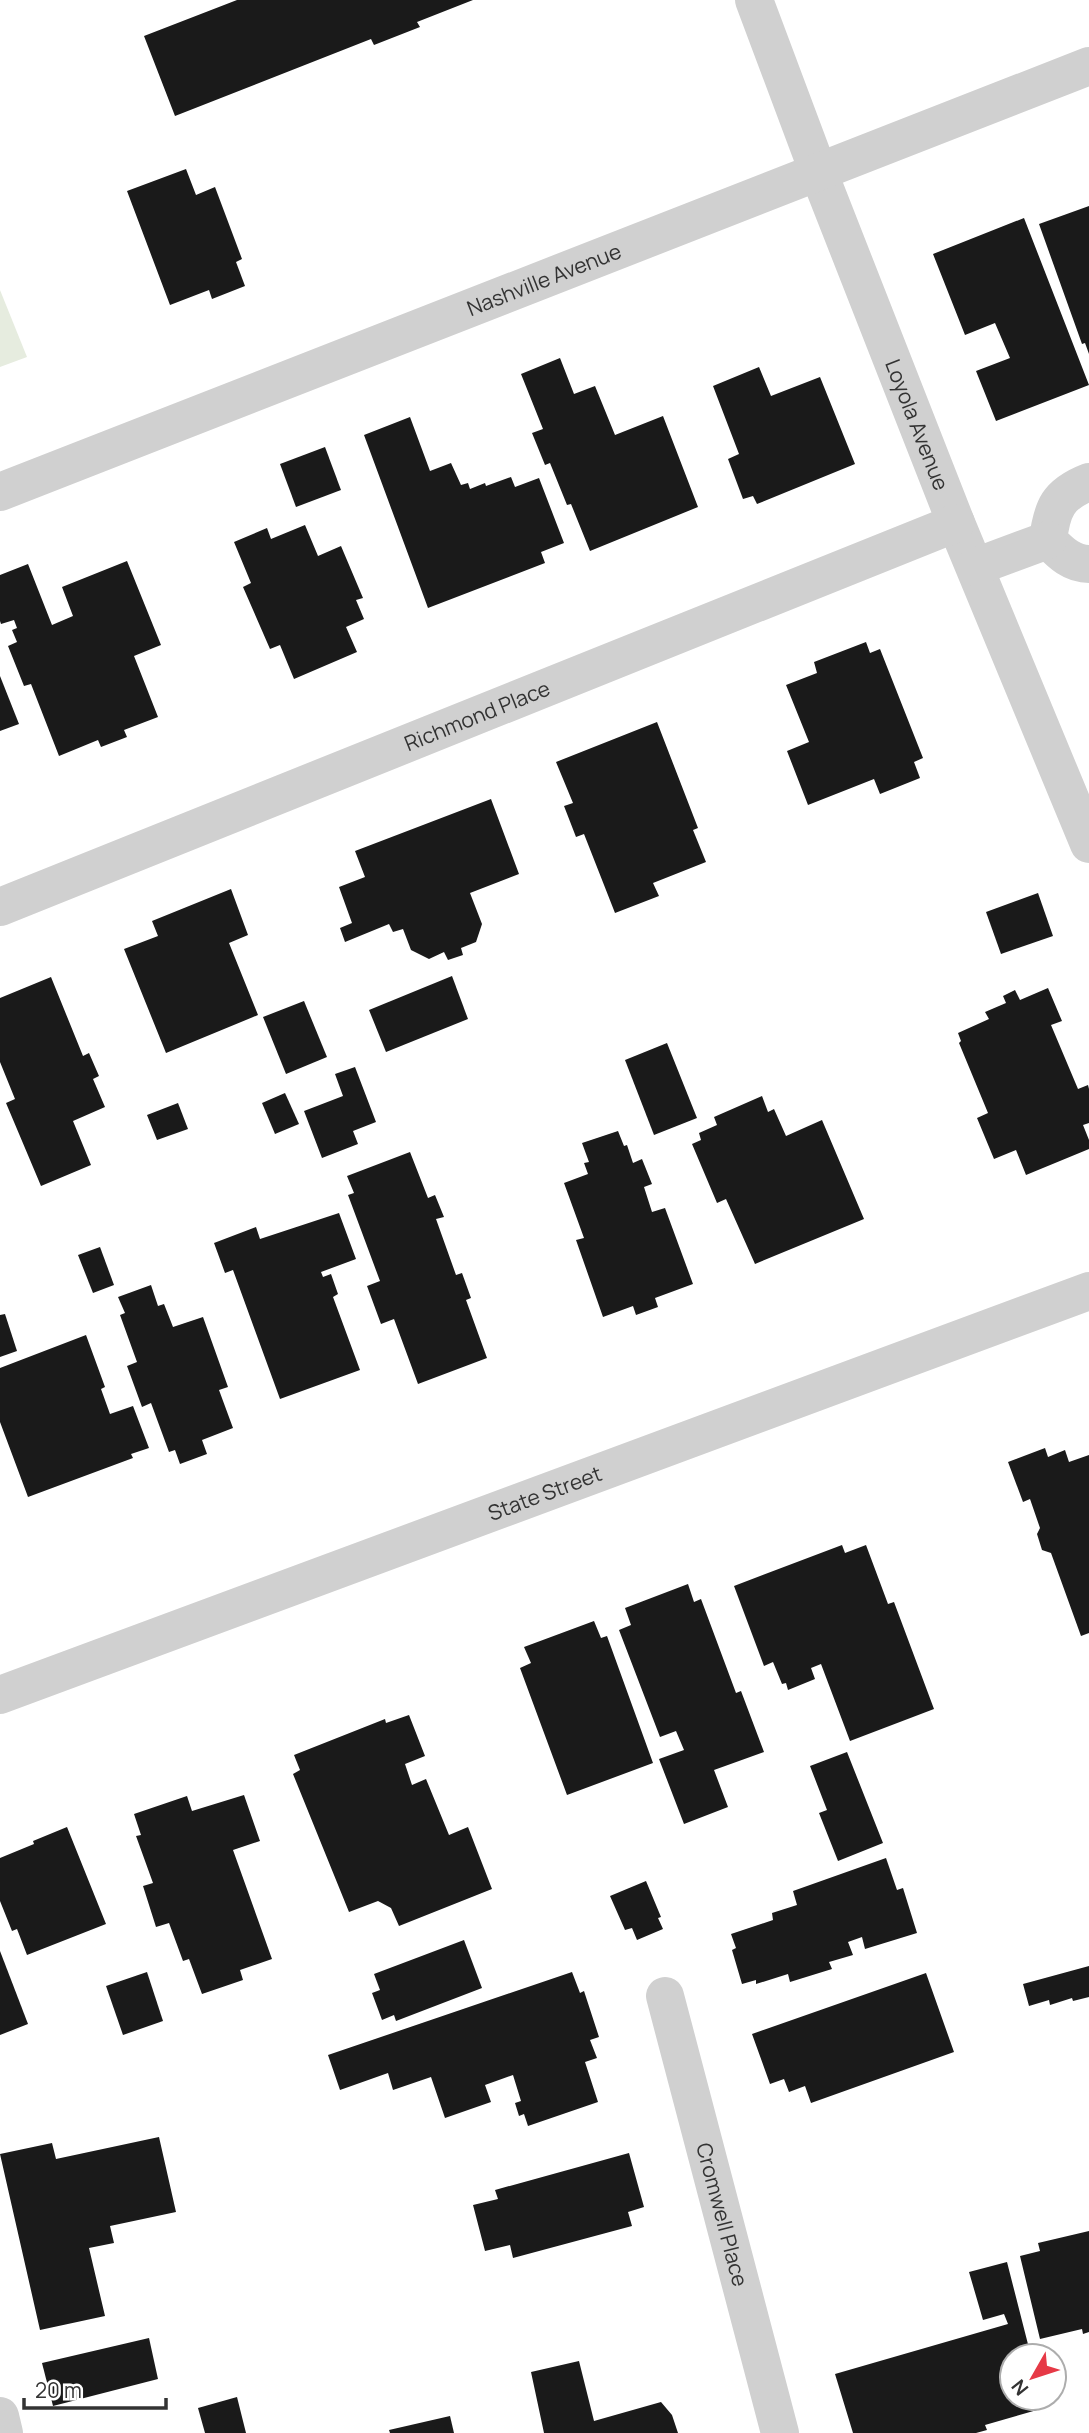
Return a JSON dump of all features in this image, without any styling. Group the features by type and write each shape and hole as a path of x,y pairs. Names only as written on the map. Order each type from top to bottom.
{"street":[{"name":"Loyola Avenue","path":"754,0 956,523 1089,844"},
{"name":"Nashville Avenue","path":"0,492 1089,66"},
{"path":"1048,540 1051,516 1062,498 1075,487 1089,482"},
{"name":"Richmond Place","path":"0,907 956,523"},
{"path":"1048,540 1063,555 1081,564 1089,564"},
{"path":"975,567 1048,540"},
{"name":"State Street","path":"0,1695 1089,1291"},
{"name":"Cromwell Place","path":"666,1996 780,2433"},
{"path":"0,2416 4,2433"}],"shaded area":[{"path":"0,290 27,357 0,367"}],"building":[{"path":"237,0 473,0 417,22 420,27 374,45 371,39 175,116 144,36"},
{"path":"186,169 196,195 215,187 242,259 236,262 245,286 212,299 209,290 170,305 127,191"},
{"path":"1089,206 1089,354 1085,343 1082,344 1039,224"},
{"path":"1024,218 1089,385 996,421 976,371 1010,358 995,323 965,335 933,254"},
{"path":"560,358 574,394 595,386 615,435 663,416 698,507 590,551 571,504 567,505 550,463 545,465 532,433 543,429 521,374"},
{"path":"759,367 771,396 820,377 855,464 757,504 753,496 743,499 728,459 739,454 713,386"},
{"path":"410,417 430,471 451,463 461,485 468,483 470,489 511,477 515,487 539,478 564,543 541,552 545,563 428,608 364,435"},
{"path":"325,447 341,490 296,507 280,464"},
{"path":"305,525 318,556 341,546 363,598 356,600 364,619 346,627 357,652 294,679 280,645 270,649 243,587 251,583 234,542 267,528 271,539"},
{"path":"127,561 161,645 134,656 158,717 124,730 127,737 101,747 98,740 59,756 31,684 24,686 8,646 17,642 12,630 17,628 14,620 1,624 0,621 0,575 28,564 52,625 73,616 62,587"},
{"path":"866,642 870,653 880,649 923,758 914,762 920,778 880,794 874,779 808,805 787,751 809,742 786,685 817,673 814,662"},
{"path":"0,676 19,724 0,731"},
{"path":"657,722 698,828 693,830 706,862 653,883 659,896 615,913 584,834 576,837 564,806 573,803 556,762"},
{"path":"491,799 519,874 470,893 482,924 476,942 461,948 463,955 448,960 444,952 429,959 411,950 403,929 393,932 389,924 345,942 340,928 352,923 339,887 365,877 355,851"},
{"path":"231,889 248,935 229,943 258,1015 166,1053 124,949 158,936 152,921"},
{"path":"1038,893 1053,936 1001,954 986,912"},
{"path":"452,976 468,1019 386,1052 369,1010"},
{"path":"51,977 83,1056 89,1053 99,1076 93,1079 105,1107 73,1121 91,1165 41,1186 6,1103 15,1099 0,1062 0,998"},
{"path":"1048,988 1062,1021 1051,1025 1078,1089 1088,1085 1089,1123 1083,1125 1089,1140 1089,1149 1026,1175 1016,1150 994,1159 977,1118 988,1113 959,1043 961,1041 958,1033 989,1019 985,1012 1006,1003 1003,996 1015,990 1020,1000"},
{"path":"304,1001 327,1057 286,1074 263,1017"},
{"path":"667,1043 697,1118 654,1135 625,1060"},
{"path":"355,1067 376,1122 353,1131 358,1144 322,1158 304,1111 343,1096 335,1074"},
{"path":"285,1093 299,1124 275,1134 262,1103"},
{"path":"762,1096 768,1112 774,1109 786,1136 822,1120 864,1219 755,1264 726,1199 717,1203 692,1144 701,1140 699,1133 717,1125 714,1117"},
{"path":"178,1103 188,1129 157,1140 147,1115"},
{"path":"618,1131 624,1146 627,1145 633,1163 642,1159 652,1184 644,1187 652,1212 665,1208 693,1284 655,1298 658,1307 636,1315 633,1306 603,1317 576,1240 584,1238 564,1183 588,1174 584,1163 589,1162 582,1143"},
{"path":"410,1152 428,1198 435,1195 444,1217 436,1219 456,1275 462,1273 471,1298 466,1300 487,1358 418,1384 394,1319 381,1324 367,1286 380,1281 348,1195 354,1193 347,1176"},
{"path":"339,1213 356,1259 321,1272 323,1277 331,1274 338,1294 333,1297 360,1370 280,1399 233,1270 225,1273 214,1243 256,1227 260,1239"},
{"path":"100,1247 114,1285 93,1293 78,1255"},
{"path":"151,1285 158,1306 164,1304 173,1327 203,1317 228,1387 219,1390 233,1428 202,1440 207,1454 180,1464 175,1450 169,1452 151,1403 142,1407 127,1366 137,1362 120,1315 125,1313 118,1297"},
{"path":"5,1314 17,1351 0,1357 0,1315"},
{"path":"86,1335 105,1387 101,1389 110,1414 133,1406 149,1448 131,1454 133,1458 28,1497 0,1422 0,1368"},
{"path":"1045,1448 1048,1457 1065,1450 1069,1462 1089,1455 1089,1633 1081,1636 1051,1553 1042,1550 1037,1534 1040,1528 1030,1499 1023,1502 1008,1462"},
{"path":"842,1545 845,1553 866,1545 888,1604 894,1602 934,1709 850,1741 821,1664 811,1668 815,1679 788,1690 786,1683 782,1684 773,1662 764,1666 734,1586"},
{"path":"688,1584 694,1602 701,1599 736,1693 741,1691 764,1752 714,1770 728,1807 684,1824 659,1759 684,1750 676,1731 660,1737 619,1630 631,1625 625,1608"},
{"path":"594,1621 601,1638 607,1636 653,1763 567,1795 520,1668 531,1663 524,1647"},
{"path":"409,1715 425,1756 405,1764 412,1785 426,1779 449,1835 468,1827 492,1889 399,1926 391,1908 378,1901 349,1912 293,1774 300,1770 294,1755 385,1719 386,1723"},
{"path":"847,1752 883,1843 838,1861 819,1813 827,1810 810,1766"},
{"path":"244,1795 260,1841 233,1850 272,1959 240,1970 243,1980 202,1994 189,1959 183,1961 169,1923 156,1927 143,1886 153,1883 136,1836 141,1835 134,1814 187,1796 192,1811"},
{"path":"67,1827 106,1924 27,1955 17,1929 12,1931 0,1901 0,1858"},
{"path":"886,1858 897,1890 903,1888 917,1933 865,1949 862,1937 848,1942 853,1955 829,1962 832,1969 790,1982 788,1974 756,1984 756,1980 742,1984 732,1950 736,1948 731,1934 773,1920 772,1913 797,1905 793,1891"},
{"path":"646,1881 661,1917 658,1918 663,1929 637,1940 632,1928 625,1930 610,1896"},
{"path":"464,1940 482,1988 396,2021 394,2015 382,2020 372,1993 380,1990 374,1974"},
{"path":"0,1951 28,2024 0,2035"},
{"path":"1089,1966 1089,1997 1073,2001 1072,1998 1050,2005 1049,2000 1029,2006 1023,1984"},
{"path":"147,1972 163,2021 123,2035 106,1986"},
{"path":"572,1972 580,1993 584,1991 599,2037 590,2040 597,2058 585,2062 598,2102 528,2126 524,2114 519,2116 515,2103 521,2101 513,2075 485,2085 491,2102 445,2118 431,2077 393,2090 388,2073 340,2090 328,2055"},
{"path":"926,1973 954,2052 811,2103 805,2086 789,2092 784,2079 770,2084 752,2034"},
{"path":"159,2137 176,2212 110,2226 114,2243 89,2248 105,2316 40,2330 0,2154 52,2143 56,2159"},
{"path":"629,2153 644,2207 628,2212 632,2226 513,2258 510,2245 485,2251 473,2205 498,2199 495,2190"},
{"path":"1089,2231 1089,2332 1083,2334 1082,2329 1040,2339 1020,2256 1040,2251 1038,2243"},
{"path":"1007,2262 1027,2342 998,2342 998,2412 1030,2412 985,2425 987,2430 976,2433 853,2433 835,2374 1008,2324 1004,2314 983,2320 969,2272"},
{"path":"149,2338 158,2379 53,2406 42,2363"},
{"path":"579,2361 594,2421 661,2402 672,2415 678,2433 544,2433 531,2372"},
{"path":"237,2397 246,2433 205,2433 198,2408"},
{"path":"450,2416 454,2433 390,2433 389,2430"}]}
